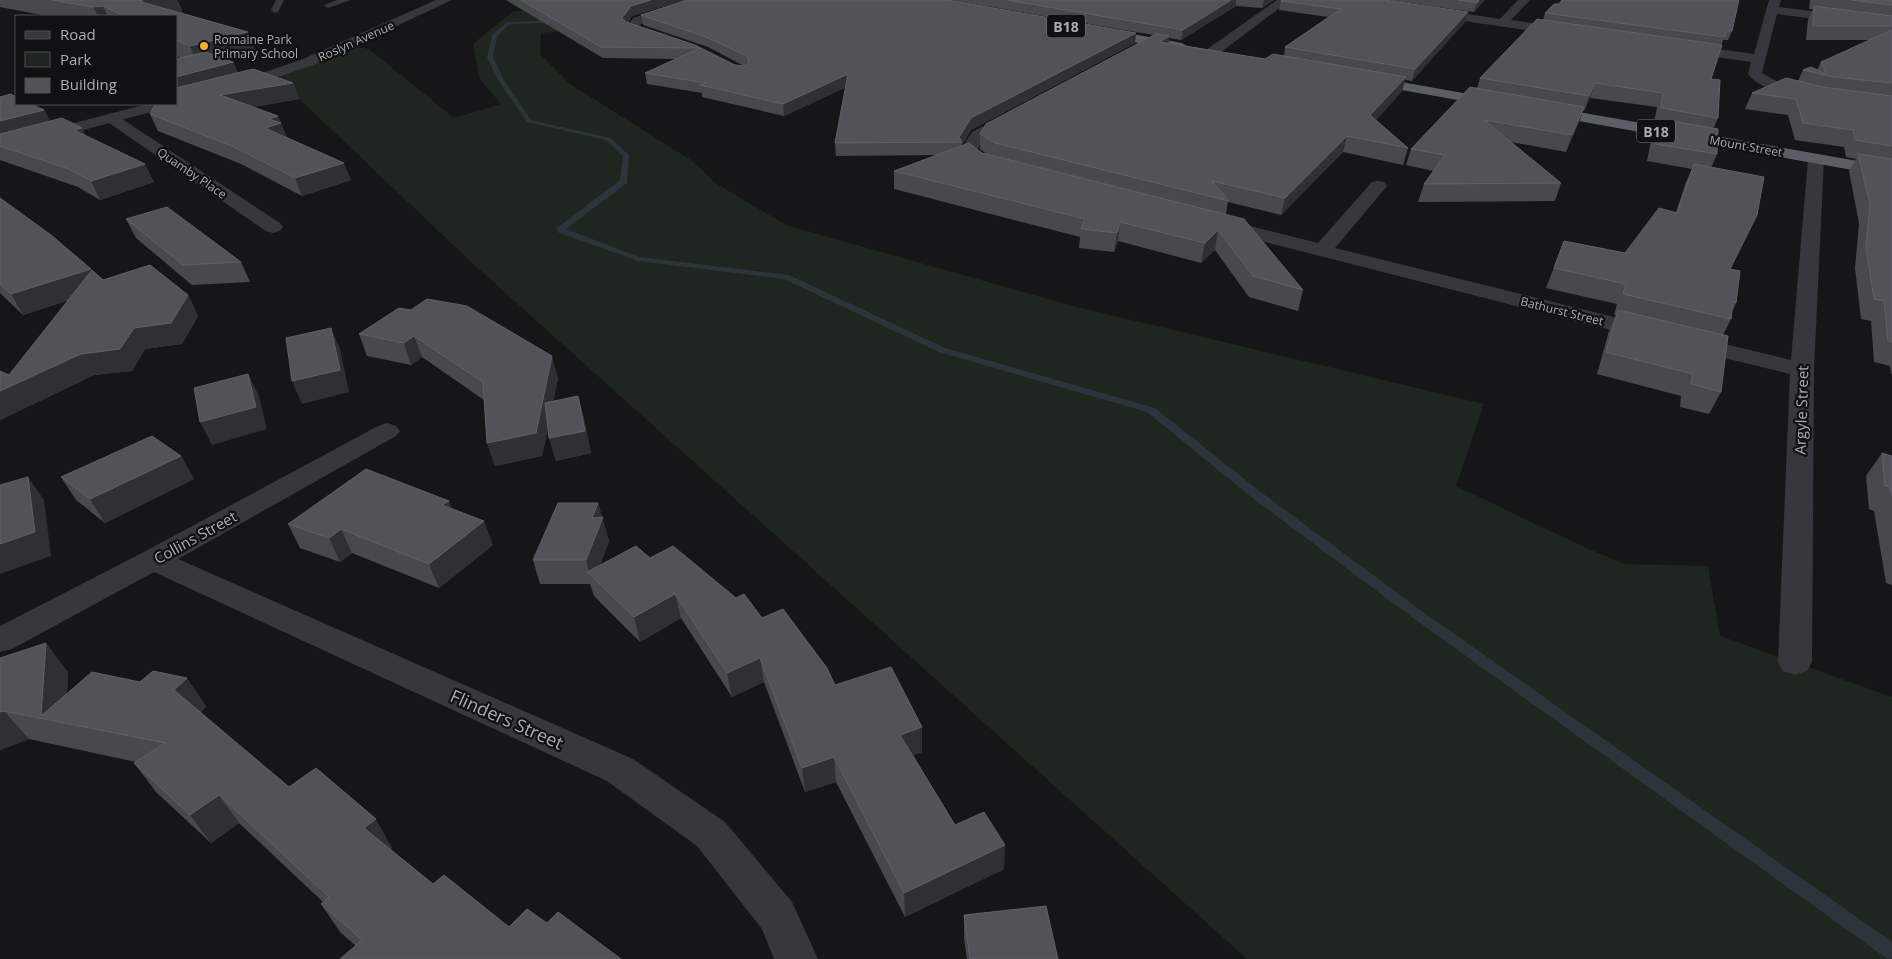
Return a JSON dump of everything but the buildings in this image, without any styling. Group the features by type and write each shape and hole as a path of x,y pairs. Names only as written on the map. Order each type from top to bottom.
{"highway":[{"name":"B18","path":"1085,29 1230,56"},
{"path":"1354,78 1508,105"},
{"name":"Mount Street","path":"1527,108 1892,172"}],"street":[{"name":"Roslyn Avenue","path":"178,100 273,74 308,62 446,0"},
{"path":"680,43 632,28 637,21 702,0"},
{"path":"1203,51 1284,0"},
{"path":"1503,22 1524,0"},
{"path":"1824,96 1782,88 1763,81 1755,74 1774,5 1892,25"},
{"path":"1416,10 1581,34"},
{"path":"1124,55 1151,41"},
{"path":"1670,46 1758,59"},
{"path":"0,148 161,105"},
{"path":"1007,170 988,165 968,151 978,135 1033,105"},
{"name":"Quamby Place","path":"111,118 273,227"},
{"name":"Argyle Street","path":"1794,662 1802,370 1816,158"},
{"path":"1322,251 1378,186"},
{"name":"Bathurst Street","path":"1208,222 1802,370"},
{"name":"Collins Street","path":"0,640 153,560 388,431"},
{"name":"Flinders Street","path":"153,560 620,770 710,834 777,916 796,959"}],"lane":[{"path":"275,10 280,0"},
{"path":"328,5 348,0"}],"green space":[{"path":"559,5 609,27 541,33 540,54 570,84 691,160 717,184 786,225 1073,306 1484,404 1456,486 1586,548 1625,564 1708,566 1720,636 1892,697 1892,959 1247,959 470,261 273,74 346,45 369,49 454,118 501,104 479,78 473,44 512,12"}],"waterway":[{"path":"557,17 542,22 509,23 495,35 490,57 501,80 529,121 608,139 626,155 624,181 560,230 638,259 786,277 942,350 1151,410 1254,493 1414,612 1892,952"}],"place":[{"name":"Romaine Park Primary School","path":"204,46"}]}
